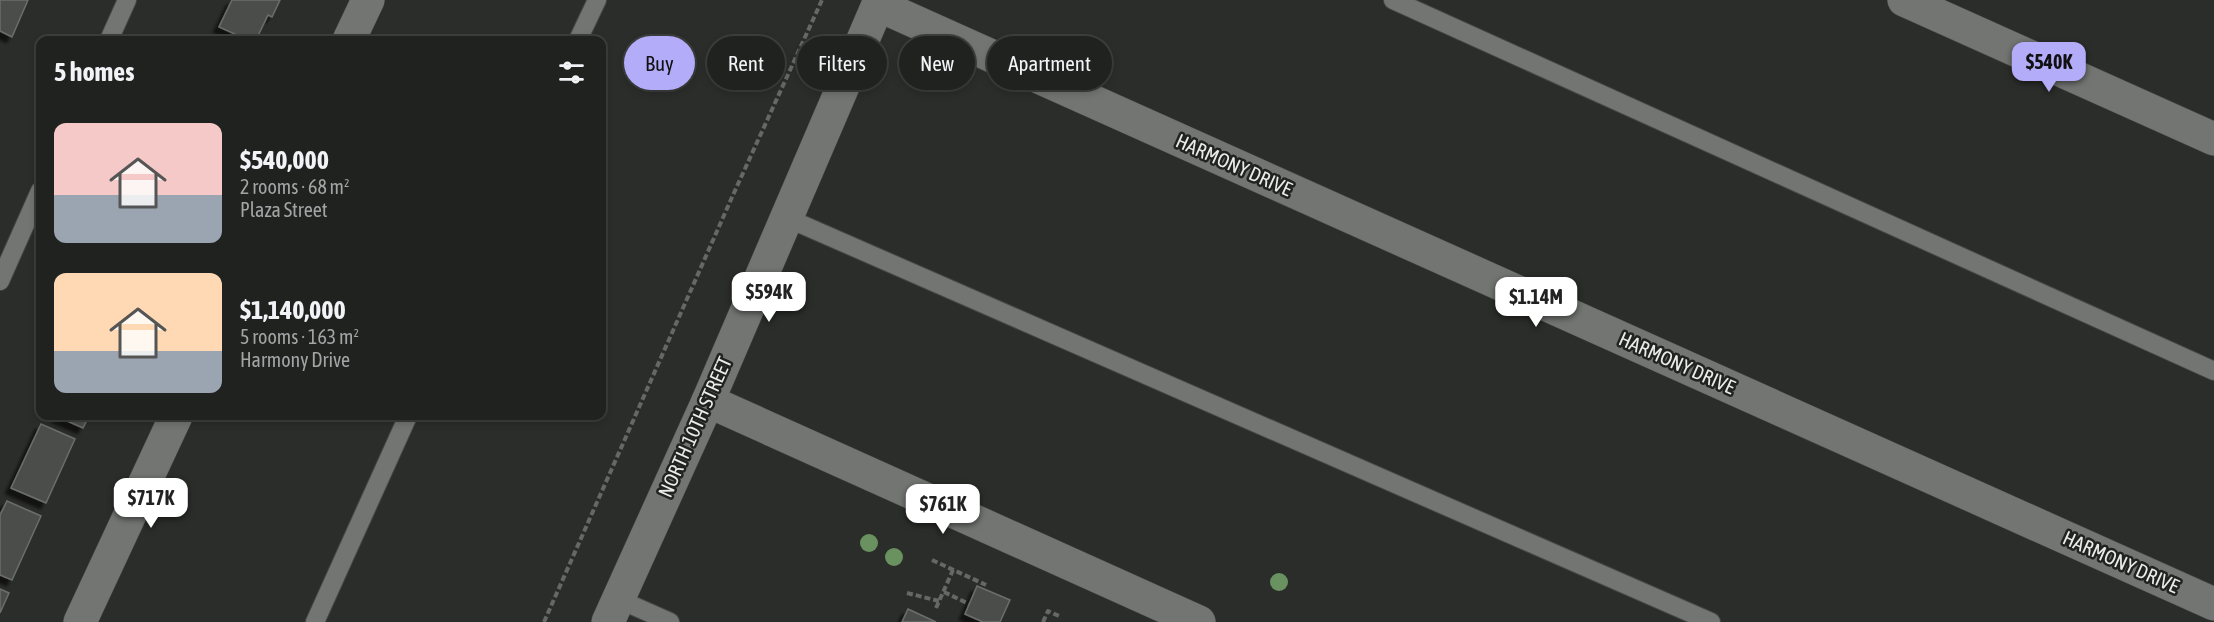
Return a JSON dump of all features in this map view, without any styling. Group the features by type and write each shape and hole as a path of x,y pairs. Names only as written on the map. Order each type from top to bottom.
{"street":[{"path":"351,36 368,0"},
{"path":"1904,0 2214,139"},
{"name":"NORTH 10TH STREET","path":"613,610 708,401 879,3"},
{"name":"HARMONY DRIVE","path":"879,3 2214,604"},
{"path":"708,401 1199,622"},
{"path":"80,622 174,420"}],"lane":[{"path":"111,36 128,0"},
{"path":"580,36 597,0"},
{"path":"1393,0 2214,371"},
{"path":"0,281 36,200"},
{"path":"787,218 1712,622"},
{"path":"315,622 406,420"},
{"path":"613,610 670,622"}],"path":[{"path":"543,622 822,0"},
{"path":"932,560 986,585"},
{"path":"936,608 953,570"},
{"path":"944,592 969,604"},
{"path":"907,594 939,601"},
{"path":"1043,622 1048,611 1059,616"}],"building":[{"path":"0,0 28,0 12,37 0,31"},
{"path":"232,0 280,0 272,17 268,15 258,36 239,36 219,27"},
{"path":"65,420 87,420 83,428"},
{"path":"41,424 75,439 46,503 11,488"},
{"path":"7,501 41,516 12,580 0,575 0,515"},
{"path":"977,586 1010,600 1000,622 983,622 965,614"},
{"path":"0,589 9,593 0,613"},
{"path":"908,609 936,622 902,622"}]}
